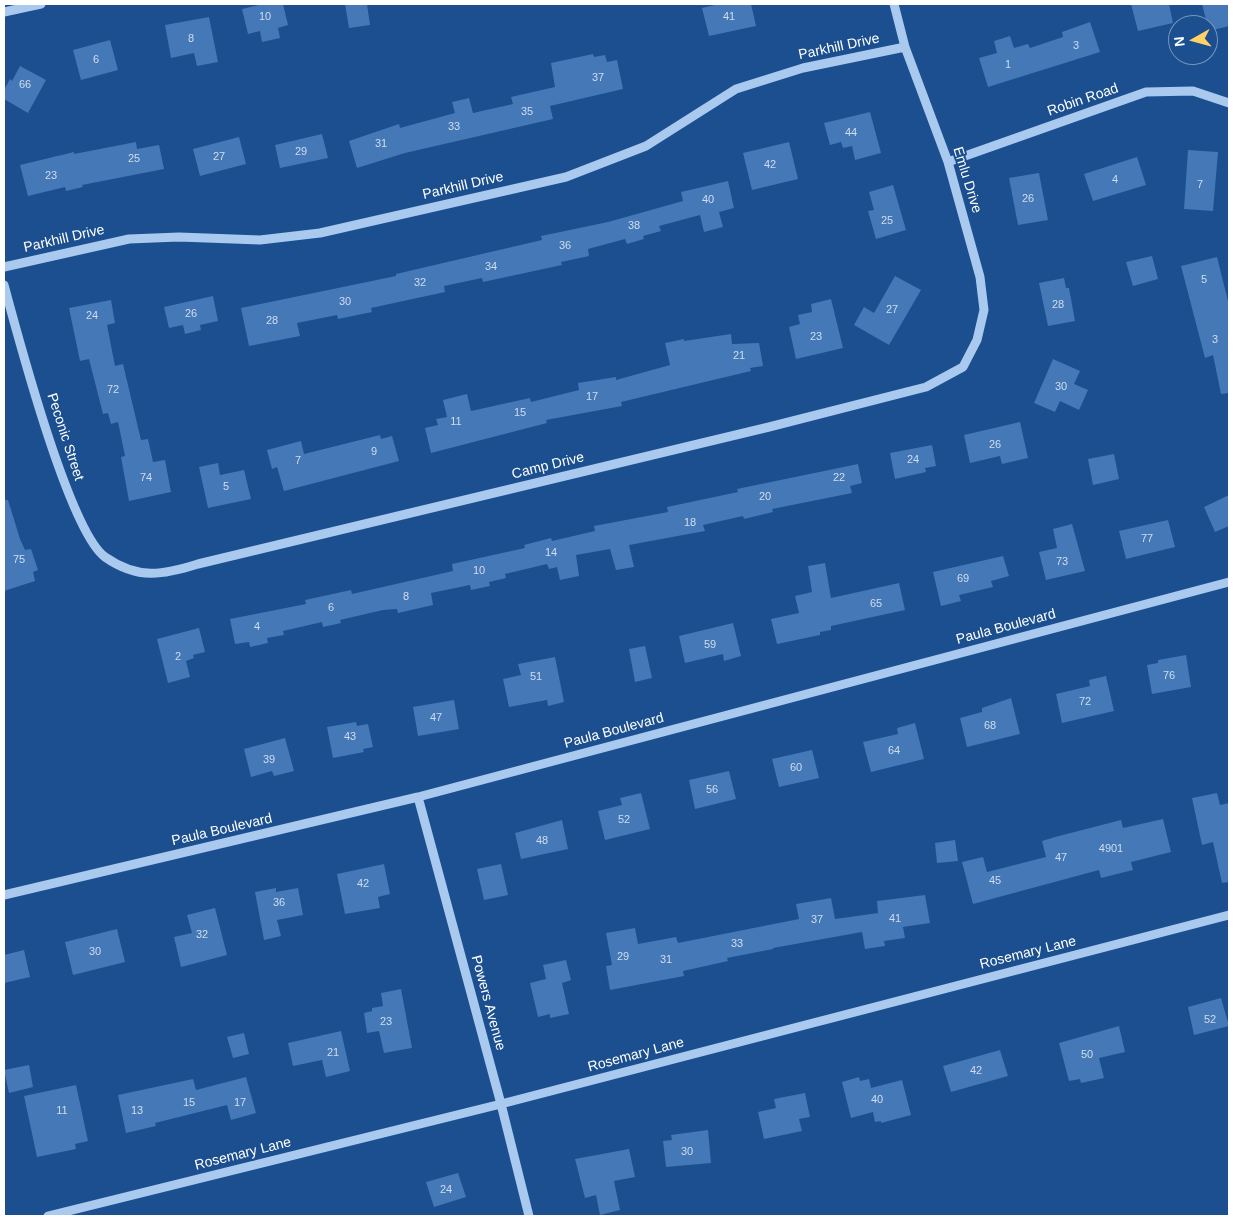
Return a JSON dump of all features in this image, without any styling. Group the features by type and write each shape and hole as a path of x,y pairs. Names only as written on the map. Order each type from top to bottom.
{"street":[{"path":"4,12 41,4"},
{"name":"Emlu Drive","path":"894,4 905,47 948,162 980,277 984,310 977,340 963,367"},
{"name":"Parkhill Drive","path":"4,267 129,239 179,237 260,240 320,233 566,177 646,146 736,89 803,68 905,47"},
{"name":"Robin Road","path":"948,162 1146,92 1193,91 1229,104"},
{"name":"Peconic Street","path":"4,285 24,357 63,478 83,529 104,556 135,572"},
{"name":"Camp Drive","path":"135,572 167,574 198,564 770,427 926,387 963,367"},
{"name":"Paula Boulevard","path":"4,895 418,797 1229,582"},
{"name":"Powers Avenue","path":"418,797 501,1104 529,1216"},
{"name":"Rosemary Lane","path":"48,1216 501,1104 1229,915"}],"building":[{"path":"263,4 283,4 288,25 278,28 280,38 262,42 260,31 248,34 242,9"},
{"path":"345,4 367,4 370,25 349,28"},
{"path":"719,4 751,4 756,26 709,36 702,8"},
{"path":"1131,4 1169,4 1171,15 1168,15 1168,24 1138,31"},
{"path":"1202,4 1229,4 1229,26 1218,29 1218,15 1205,15"},
{"path":"209,17 218,62 197,66 194,53 171,58 165,25"},
{"path":"1090,22 1100,52 988,87 979,58 997,53 994,41 1010,36 1014,48 1028,44 1030,48 1063,37 1062,32"},
{"path":"110,40 118,70 81,80 73,50"},
{"path":"593,54 594,57 605,55 607,62 617,60 623,89 550,106 553,119 405,153 357,168 349,141 399,124 400,128 455,113 452,102 469,98 473,113 513,104 511,97 555,87 551,63"},
{"path":"20,66 46,80 28,113 4,99 4,90 10,79 12,81"},
{"path":"870,112 881,153 855,160 852,146 843,148 841,142 830,145 824,123"},
{"path":"322,134 328,158 280,168 275,145"},
{"path":"239,137 246,164 200,176 193,149"},
{"path":"136,142 137,149 159,145 164,169 82,185 83,187 66,191 65,187 28,196 20,165 74,152 74,154"},
{"path":"789,142 798,179 752,190 743,153"},
{"path":"1188,150 1218,152 1213,211 1184,209"},
{"path":"1137,157 1146,185 1093,201 1084,174"},
{"path":"1039,173 1048,220 1018,225 1009,178"},
{"path":"728,181 734,208 719,212 723,227 704,232 700,215 659,226 661,231 643,236 644,239 627,244 625,239 588,249 589,256 561,262 562,265 483,282 482,278 444,286 445,292 371,308 372,312 338,319 337,315 297,323 300,336 249,346 241,308 396,276 396,274 542,240 541,236 608,222 683,201 681,192"},
{"path":"893,185 906,230 876,239 868,211 874,210 869,192"},
{"path":"1152,256 1158,279 1133,286 1126,262"},
{"path":"1217,257 1229,305 1229,393 1221,394 1213,355 1205,358 1181,266"},
{"path":"895,276 921,290 889,345 854,325 864,307 874,313"},
{"path":"1064,278 1066,288 1069,288 1075,321 1048,326 1039,283"},
{"path":"213,296 218,321 200,325 201,330 185,334 183,325 169,328 164,307"},
{"path":"831,299 843,348 796,359 789,327 800,324 798,315 812,312 811,304"},
{"path":"111,300 115,323 107,325 115,366 123,364 141,440 148,439 153,462 165,460 171,492 129,501 121,457 125,456 118,422 111,424 108,413 103,414 89,359 80,361 69,308"},
{"path":"731,334 732,344 759,343 763,366 750,368 751,371 621,402 622,406 546,420 547,423 431,453 425,428 438,425 436,419 447,417 443,400 467,394 471,411 530,398 531,402 579,390 578,383 616,377 616,380 670,365 665,343"},
{"path":"1053,359 1080,371 1074,384 1088,390 1079,410 1060,401 1055,412 1034,403"},
{"path":"1020,422 1028,458 1002,464 1000,456 970,463 964,435"},
{"path":"380,435 381,439 392,436 399,461 284,491 277,467 272,469 267,450 301,441 304,454"},
{"path":"932,445 936,466 925,468 926,472 895,479 890,453"},
{"path":"1114,454 1119,479 1093,485 1088,459"},
{"path":"218,463 220,475 244,470 251,499 208,508 199,467"},
{"path":"858,464 862,483 850,486 852,493 772,509 773,512 744,519 743,516 703,525 705,531 629,545 634,567 616,570 610,549 576,555 579,576 560,580 557,567 549,569 547,564 505,574 506,578 489,582 490,586 471,590 470,585 431,593 433,605 398,613 397,609 383,610 340,620 341,623 323,627 322,622 283,631 284,635 267,638 268,643 250,647 249,642 235,644 230,619 306,604 305,600 351,590 352,594 453,571 452,564 525,548 524,545 551,538 552,541 595,531 594,526 668,512 667,507 738,492 737,489"},
{"path":"1229,495 1229,526 1215,532 1204,507"},
{"path":"4,500 8,500 20,539 25,550 31,549 38,570 33,572 35,581 4,591"},
{"path":"1168,520 1175,547 1126,559 1119,531"},
{"path":"1072,524 1085,571 1046,580 1039,552 1057,548 1053,529"},
{"path":"1003,556 1009,576 991,581 993,587 959,595 961,601 941,606 933,572"},
{"path":"825,563 831,598 899,583 905,610 831,626 831,630 820,632 820,635 777,644 771,619 799,613 795,596 812,592 808,566"},
{"path":"733,623 741,656 724,661 723,654 685,663 679,636"},
{"path":"199,628 205,652 193,655 194,658 186,661 190,677 168,683 157,639"},
{"path":"645,646 652,678 635,682 629,649"},
{"path":"1186,655 1191,687 1152,694 1147,665 1158,663 1158,660"},
{"path":"555,657 564,702 548,706 547,700 509,707 503,679 521,675 518,664"},
{"path":"1106,676 1114,711 1062,723 1056,694 1090,686 1089,680"},
{"path":"1011,698 1020,734 967,747 960,718 982,712 982,708"},
{"path":"454,700 459,729 418,736 413,707"},
{"path":"356,722 357,726 368,724 373,747 363,749 364,752 333,758 327,727"},
{"path":"915,723 924,759 871,772 863,742 898,734 897,728"},
{"path":"285,738 294,771 274,776 272,771 251,777 244,749"},
{"path":"812,750 819,778 779,787 772,759"},
{"path":"729,771 736,799 695,809 689,780"},
{"path":"641,793 650,829 605,840 598,811 622,805 620,798"},
{"path":"1217,793 1220,805 1229,803 1229,882 1222,883 1213,842 1202,845 1192,798"},
{"path":"1163,819 1171,852 1131,862 1133,870 1101,878 1099,870 973,904 962,862 983,857 987,872 1046,857 1042,841 1055,837 1121,820 1123,828"},
{"path":"562,820 568,849 521,859 515,833"},
{"path":"955,840 958,861 937,863 935,843"},
{"path":"384,864 390,894 378,897 380,908 345,914 337,874"},
{"path":"501,864 508,895 484,900 477,869"},
{"path":"276,888 276,892 298,888 303,915 277,920 281,936 264,940 255,892"},
{"path":"925,895 930,923 903,927 905,938 884,941 885,946 865,949 862,932 727,958 728,961 683,971 684,976 610,990 606,966 612,965 606,933 635,928 638,944 676,937 678,943 799,919 796,904 831,898 835,919 878,913 877,901"},
{"path":"215,908 227,955 181,967 174,937 192,933 187,915"},
{"path":"117,929 125,962 73,975 65,942"},
{"path":"24,950 30,977 4,983 4,955"},
{"path":"566,960 571,980 562,983 569,1014 550,1018 550,1014 538,1017 530,983 546,979 543,965"},
{"path":"401,989 412,1048 384,1053 379,1031 367,1033 364,1013 372,1011 372,1008 383,1006 381,993"},
{"path":"1221,998 1229,1026 1194,1035 1188,1007"},
{"path":"1119,1026 1125,1052 1099,1058 1104,1078 1081,1083 1080,1079 1069,1081 1059,1043"},
{"path":"341,1031 350,1071 326,1077 322,1060 293,1066 288,1043"},
{"path":"244,1033 249,1054 233,1058 227,1037"},
{"path":"1000,1050 1008,1076 951,1092 943,1066"},
{"path":"29,1065 33,1087 9,1093 4,1070"},
{"path":"246,1077 256,1113 231,1120 227,1105 155,1123 156,1126 126,1133 118,1095 193,1079 196,1090"},
{"path":"859,1077 860,1081 869,1079 871,1088 902,1080 911,1115 881,1123 881,1121 875,1122 873,1112 851,1118 842,1082"},
{"path":"76,1085 88,1141 75,1144 76,1149 37,1157 24,1096"},
{"path":"805,1093 810,1117 799,1119 802,1131 764,1139 758,1112 776,1108 774,1099"},
{"path":"708,1130 711,1163 666,1167 663,1141 672,1140 671,1135"},
{"path":"629,1149 635,1177 614,1181 620,1210 600,1215 596,1195 585,1198 575,1159"},
{"path":"458,1173 466,1197 434,1207 426,1182"}]}
